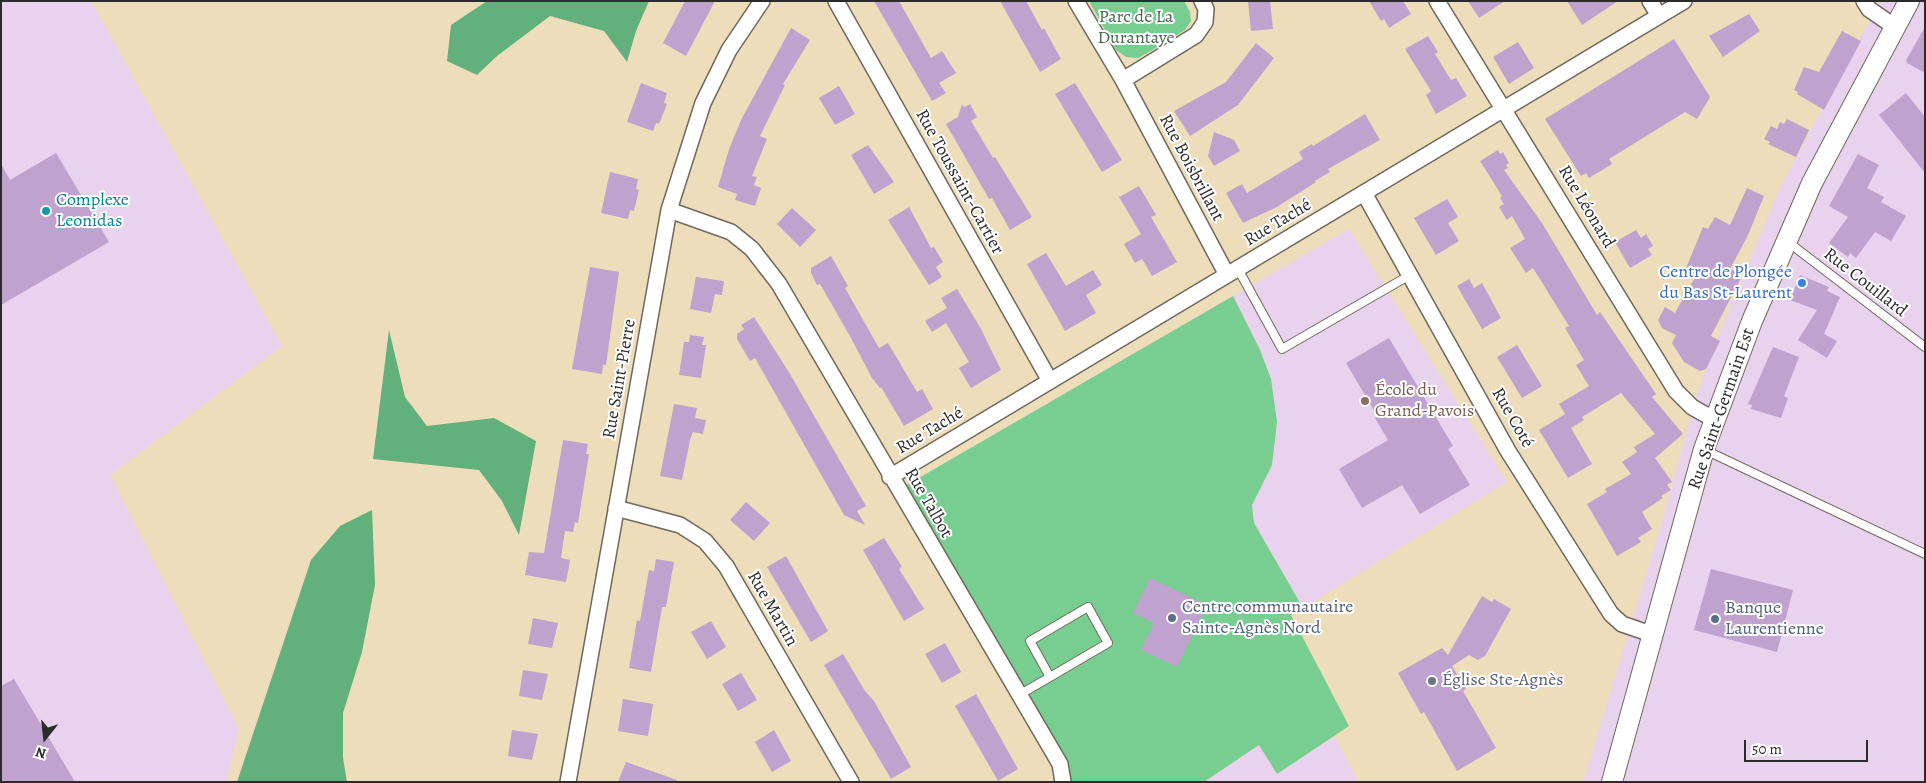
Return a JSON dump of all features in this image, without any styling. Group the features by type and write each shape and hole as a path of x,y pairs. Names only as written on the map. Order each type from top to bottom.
{"street":[{"name":"Rue Saint-Pierre","path":"568,782 669,210 703,104 729,50 762,1"},
{"name":"Rue Toussaint-Cartier","path":"836,1 1050,381"},
{"name":"Rue Boisbrillant","path":"1076,1 1233,272"},
{"path":"1122,80 1196,35 1205,22 1206,10 1202,1"},
{"name":"Rue Léonard","path":"1437,1 1676,391 1692,407 1715,420"},
{"path":"1650,1 1659,16"},
{"name":"Rue Taché","path":"890,476 1684,1"},
{"path":"1864,1 1869,9 1895,27"},
{"name":"Rue Saint-Germain Est","path":"1612,782 1704,449 1752,321 1812,183 1909,1"},
{"name":"Rue Coté","path":"1364,193 1508,451 1611,614 1622,624 1654,635"},
{"name":"Rue Talbot","path":"669,210 731,232 752,249 779,284 1060,764 1063,782"},
{"name":"Rue Martin","path":"616,508 680,526 705,541 726,566 851,782"}],"lane":[{"name":"Rue Couillard","path":"1787,242 1925,348"},
{"path":"1233,272 1282,349 1410,275"},
{"path":"1704,449 1925,554"},
{"path":"1019,695 1050,677 1108,643 1088,608 1030,641 1050,677"}],"shaded area":[{"path":"1,1 91,1 282,346 110,475 239,729 226,782 1,782"},
{"path":"1880,1 1925,1 1925,782 1583,782 1661,526 1698,391 1719,334 1779,190"},
{"name":"École du Grand-Pavois","path":"1349,229 1507,482 1303,608 1254,523 1252,505 1272,465 1277,422 1271,379 1260,350 1233,296"},
{"path":"1334,736 1359,782 1204,782 1259,745 1277,774"}],"green space":[{"path":"487,1 649,1 636,31 627,62 604,31 550,16 497,56 477,75 447,61 451,25"},
{"name":"Parc de La Durantaye","path":"1089,1 1184,1 1190,12 1191,21 1185,30 1151,51 1138,58 1126,57 1116,50"},
{"path":"1233,296 1260,350 1271,379 1277,422 1272,465 1252,505 1254,523 1303,608 1291,615 1349,726 1277,774 1259,745 1204,782 1067,782 905,486"},
{"path":"389,330 405,397 427,426 494,418 536,441 519,535 502,501 479,470 373,459"},
{"path":"372,510 375,585 362,652 343,713 343,758 347,782 237,782 311,560 340,526"}],"building":[{"path":"685,1 715,1 686,56 663,43"},
{"path":"874,1 899,1 931,58 942,51 956,73 939,83 946,93 932,101"},
{"path":"1000,1 1026,1 1061,59 1040,72"},
{"path":"1248,1 1270,1 1273,29 1251,31"},
{"path":"1369,1 1403,1 1411,14 1389,28 1384,19 1381,21"},
{"path":"1468,1 1505,1 1479,18"},
{"path":"1567,1 1618,1 1582,25"},
{"path":"1749,14 1760,31 1723,57 1709,36"},
{"path":"1925,27 1925,73 1907,63 1906,60"},
{"path":"791,28 810,40 783,84 785,85 760,136 767,139 752,176 757,177 754,185 761,188 755,206 735,200 737,194 718,187 729,149 742,118"},
{"path":"1842,31 1861,41 1824,110 1797,94 1798,92 1794,90 1804,67 1819,72"},
{"path":"1428,36 1438,52 1435,54 1451,80 1456,78 1467,96 1436,114 1426,95 1431,91 1405,49"},
{"path":"1674,39 1710,97 1697,119 1685,112 1609,159 1612,164 1589,178 1586,173 1581,176 1545,119"},
{"path":"1518,42 1534,68 1509,84 1493,57"},
{"path":"1256,43 1274,58 1238,105 1190,136 1174,111 1226,82"},
{"path":"641,83 667,93 664,103 667,104 659,124 656,123 653,131 627,122"},
{"path":"1075,83 1122,160 1102,172 1055,94"},
{"path":"839,86 855,114 835,125 819,98"},
{"path":"1906,93 1925,117 1925,173 1879,115"},
{"path":"962,104 964,107 970,104 977,117 971,121 1032,217 1010,230 992,198 989,199 946,124 958,117"},
{"path":"1365,114 1380,140 1328,169 1330,172 1277,207 1243,223 1226,193 1242,184 1247,193 1303,159 1299,152 1312,144 1313,146"},
{"path":"1787,119 1809,130 1796,157 1768,144 1770,142 1764,139 1771,126 1777,129 1780,122 1784,124"},
{"path":"1214,132 1234,140 1240,151 1214,166 1208,156"},
{"path":"868,145 894,182 874,194 851,155"},
{"path":"1498,150 1500,154 1503,152 1509,163 1506,165 1508,168 1504,170 1542,223 1597,315 1600,312 1656,394 1652,397 1683,434 1655,458 1672,482 1667,485 1671,490 1661,496 1663,498 1642,512 1652,529 1638,538 1641,542 1617,556 1587,504 1607,492 1605,489 1631,474 1622,462 1637,452 1634,447 1655,434 1621,393 1582,417 1584,420 1571,428 1592,464 1568,478 1539,430 1565,414 1559,404 1589,386 1576,365 1584,360 1565,328 1569,326 1533,268 1526,273 1510,248 1525,239 1512,216 1507,220 1499,207 1504,204 1500,198 1502,196 1480,161"},
{"name":"Complexe Leonidas","path":"56,153 109,242 1,305 1,164 10,180"},
{"path":"1858,154 1879,165 1867,188 1884,197 1881,202 1906,216 1891,241 1875,232 1856,258 1850,253 1848,257 1829,243 1848,217 1829,206"},
{"path":"610,172 638,179 636,189 639,190 634,211 630,210 628,219 601,213"},
{"path":"1139,186 1156,215 1151,217 1177,262 1152,276 1142,259 1135,263 1124,244 1141,234 1119,197"},
{"path":"1747,188 1764,196 1748,235 1730,269 1740,273 1738,277 1741,278 1711,336 1720,341 1706,369 1700,371 1684,362 1672,343 1676,335 1662,328 1658,320 1665,307 1675,313 1695,277 1684,273 1703,227 1708,229 1715,217 1730,225"},
{"path":"1447,199 1458,217 1448,223 1459,241 1436,255 1414,218"},
{"path":"909,207 931,248 934,247 943,262 936,267 942,277 929,285 888,220"},
{"path":"792,208 816,230 800,247 777,224"},
{"path":"1636,230 1641,238 1646,234 1653,246 1648,249 1652,255 1630,268 1615,242"},
{"path":"1046,253 1066,286 1093,270 1102,285 1086,295 1096,313 1065,331 1027,264"},
{"path":"831,256 848,286 845,288 879,348 888,343 917,392 922,389 933,409 904,426 881,387 872,378 820,284 817,285 811,273 811,268"},
{"path":"590,267 619,272 606,365 603,365 602,374 572,369"},
{"path":"1800,275 1829,287 1827,291 1840,297 1824,334 1837,341 1827,358 1798,340 1817,310 1790,300"},
{"path":"696,277 724,281 722,295 715,294 711,313 690,309"},
{"path":"1469,279 1474,288 1482,283 1501,318 1482,329 1457,286"},
{"path":"957,289 981,329 1001,370 971,388 959,368 969,362 946,323 932,332 925,321 947,308 941,298"},
{"path":"754,317 790,374 866,506 857,511 865,525 844,515 755,358 750,361 737,339 737,334 744,329 741,325"},
{"path":"690,335 704,337 702,345 706,345 701,378 679,375 684,342 689,342"},
{"path":"1389,338 1453,446 1448,449 1470,485 1420,514 1402,485 1362,508 1339,469 1388,440 1375,418 1378,417 1346,363"},
{"path":"1517,345 1542,386 1522,398 1497,357"},
{"path":"1773,347 1799,357 1784,396 1788,398 1781,418 1751,409 1752,405 1748,404"},
{"path":"674,404 697,408 695,418 706,420 703,434 693,432 682,480 660,476"},
{"path":"563,440 588,444 586,454 589,454 578,523 575,522 573,532 565,531 561,558 570,560 566,582 525,575 529,552 544,553"},
{"path":"746,502 770,523 754,541 730,520"},
{"path":"884,538 902,567 899,569 924,609 904,621 863,550"},
{"path":"786,556 828,631 811,642 767,567"},
{"path":"656,559 674,562 666,607 662,607 651,672 629,668 637,620 640,621 649,570 654,571"},
{"path":"1711,569 1793,590 1777,652 1694,630"},
{"name":"Centre communautaire Sainte-Agnès Nord","path":"1150,578 1207,605 1177,667 1141,650 1154,623 1133,613"},
{"name":"Église Ste-Agnès","path":"1482,596 1492,602 1494,599 1511,609 1485,656 1478,660 1469,655 1452,666 1466,689 1463,691 1496,748 1457,771 1424,712 1421,714 1398,673 1442,648 1448,655"},
{"path":"533,618 558,623 552,648 528,644"},
{"path":"711,621 726,647 707,659 691,632"},
{"path":"945,643 961,672 942,683 925,654"},
{"path":"843,654 865,691 874,701 911,767 891,779 824,665"},
{"path":"523,670 548,674 542,700 519,696"},
{"path":"741,673 757,700 738,711 722,684"},
{"path":"14,679 75,782 1,782 1,686"},
{"path":"976,694 1018,769 998,781 955,706"},
{"path":"623,699 653,704 648,736 618,731"},
{"path":"512,730 538,734 532,760 508,756"},
{"path":"774,730 791,761 772,772 755,742"},
{"path":"626,762 677,780 677,782 618,782"}],"place":[{"name":"Complexe Leonidas","path":"46,211"},
{"name":"Centre de Plongée du Bas St-Laurent","path":"1802,283"},
{"name":"École du Grand-Pavois","path":"1365,401"},
{"name":"Centre communautaire Sainte-Agnès Nord","path":"1172,618"},
{"name":"Banque Laurentienne","path":"1715,619"},
{"name":"Église Ste-Agnès","path":"1432,681"}]}
